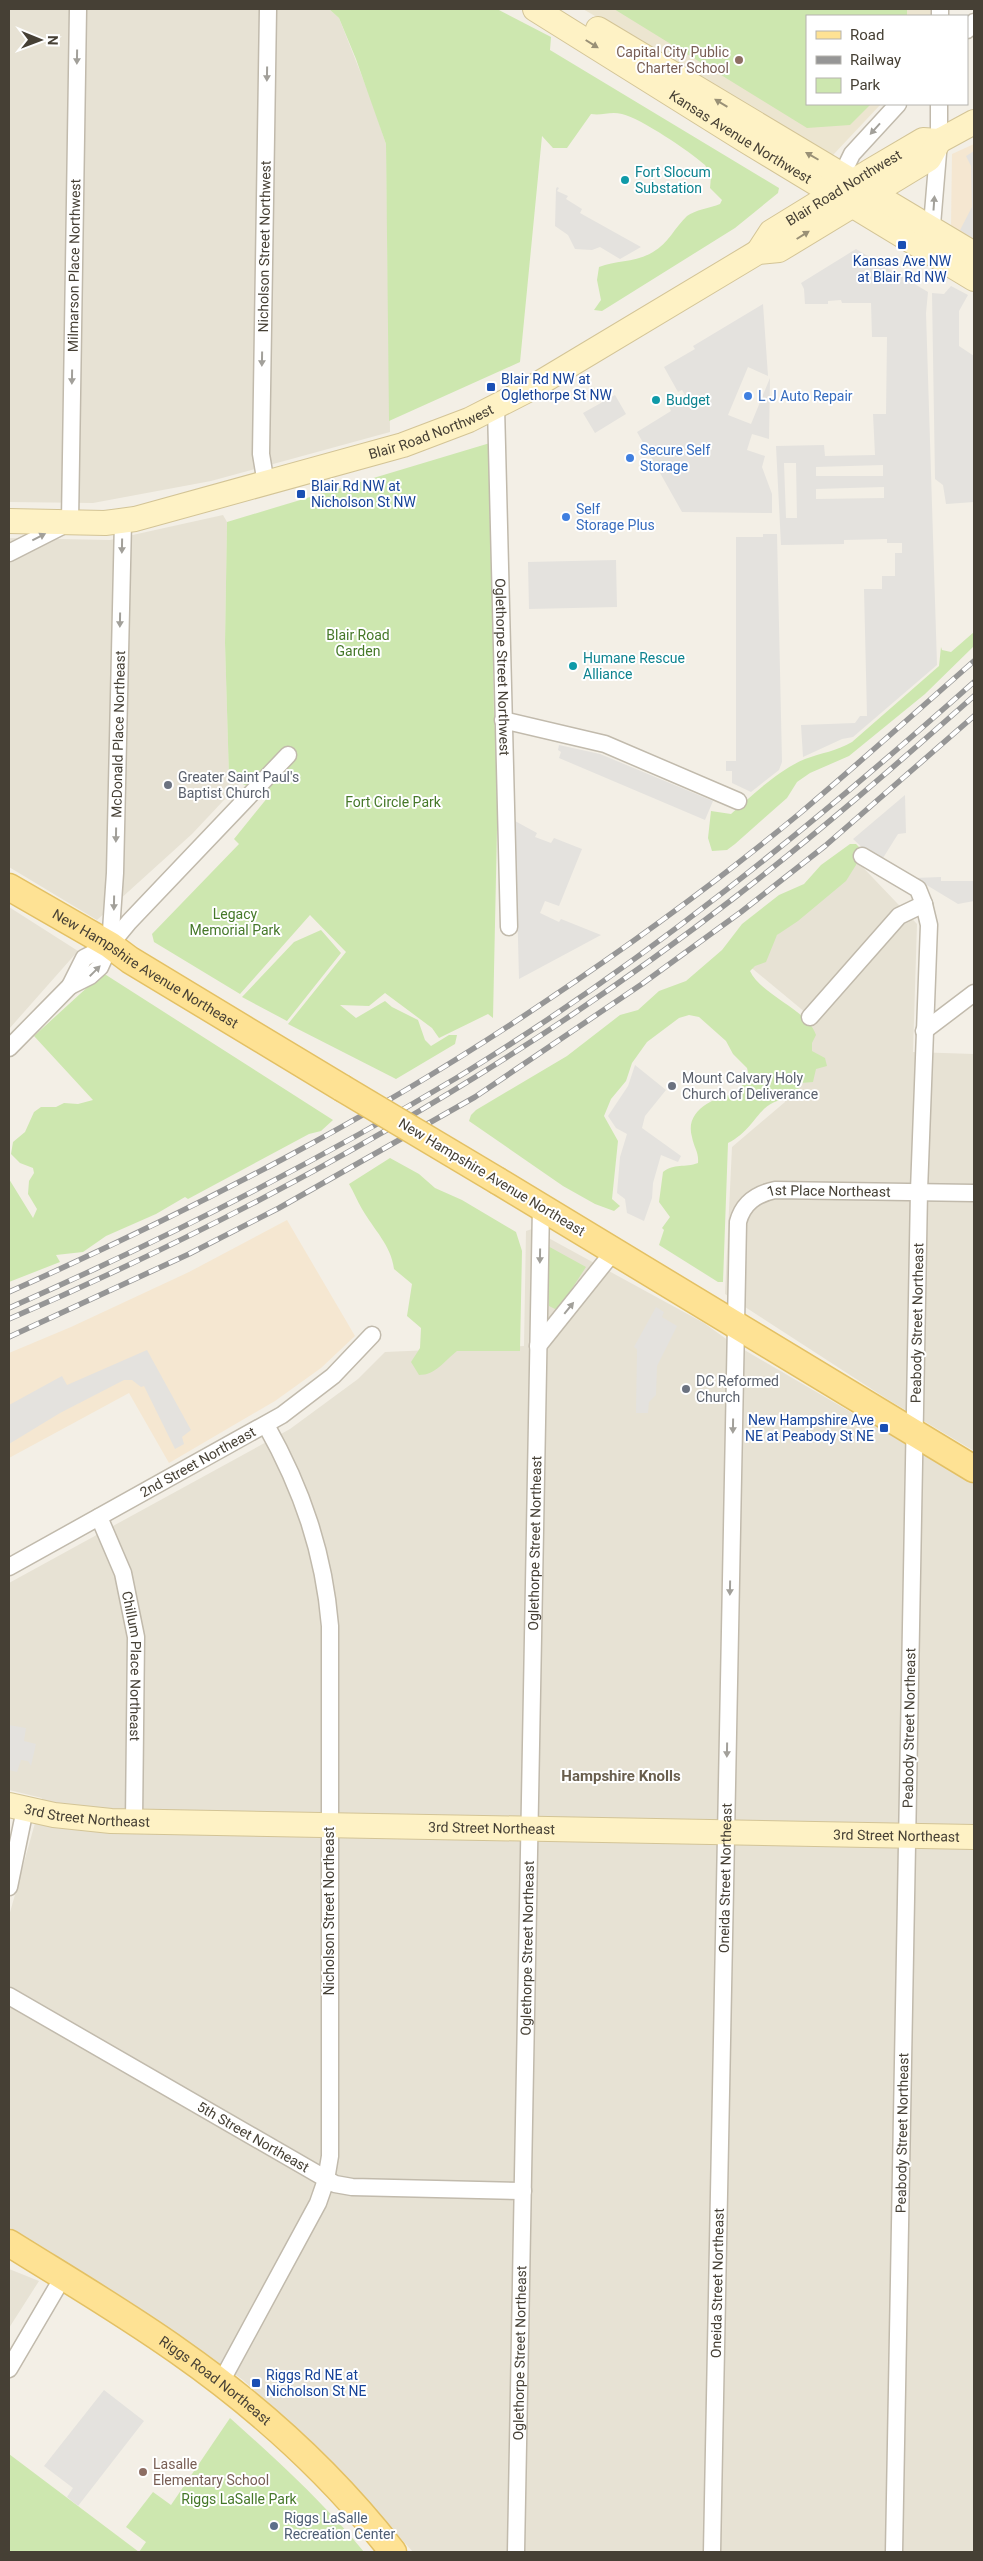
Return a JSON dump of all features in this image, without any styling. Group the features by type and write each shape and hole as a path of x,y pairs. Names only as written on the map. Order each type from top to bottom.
{"main road":[{"name":"New Hampshire Avenue Northeast","path":"9,887 110,945 130,960 974,1469"},
{"name":"Riggs Road Northeast","path":"9,2243 149,2331 221,2382 288,2439 318,2468 393,2552"}],"street":[{"name":"Milmarson Place Northwest","path":"70,522 78,9"},
{"name":"Nicholson Street Northwest","path":"266,484 260,454 268,9"},
{"name":"Kansas Avenue Northwest","path":"535,9 735,134 851,189"},
{"name":"Kansas Avenue Northwest","path":"564,9 931,240 974,279"},
{"path":"851,189 852,154 897,105"},
{"path":"931,240 939,141 939,105"},
{"name":"Blair Road Northwest","path":"9,521 123,521 266,484 402,445 496,407 584,358 758,252 771,232 851,189 930,159 939,141 974,122"},
{"name":"Kansas Avenue Northwest","path":"931,240 974,254"},
{"name":"Oglethorpe Street Northwest","path":"496,407 509,927"},
{"name":"McDonald Place Northeast","path":"110,945 115,873 123,521"},
{"path":"9,553 70,522"},
{"path":"503,720 605,744 738,801"},
{"path":"9,1048 70,986 84,958 110,945 129,922 288,755"},
{"path":"810,1017 899,916 924,904 918,889 862,856"},
{"name":"Peabody Street Northeast","path":"894,2552 919,1191 924,1031 929,951 928,925 924,904"},
{"path":"924,1031 974,993"},
{"name":"1st Place Northeast","path":"744,1207 754,1198 775,1190 974,1192"},
{"name":"Oneida Street Northeast","path":"712,2552 737,1229 744,1207"},
{"name":"Oglethorpe Street Northeast","path":"516,2552 541,1208"},
{"path":"538,1346 614,1251"},
{"name":"2nd Street Northeast","path":"9,1567 266,1425 333,1376 372,1335"},
{"name":"Nicholson Street Northeast","path":"221,2382 318,2202 326,2180 330,2156 329,1825 331,1642 326,1585 314,1530 301,1494 266,1425"},
{"name":"Chillum Place Northeast","path":"99,1517 123,1573 136,1637 134,1821"},
{"path":"9,1887 17,1807"},
{"name":"3rd Street Northeast","path":"17,1807 73,1817 134,1821 974,1837"},
{"name":"5th Street Northeast","path":"9,1996 326,2180 352,2187 523,2191"},
{"path":"9,2369 63,2277"}],"shaded area":[{"path":"9,9 329,9 339,18 371,99 386,144 390,432 211,481 93,503 9,502"},
{"name":"Capital City Public Charter School","path":"583,9 931,9 931,15 806,15 806,105 880,105 833,155"},
{"path":"974,144 974,242 951,228 952,154"},
{"path":"974,151 974,239 960,230 972,207 971,166 966,156"},
{"path":"557,187 559,188 557,191 568,196 566,199 582,209 580,213 641,247 620,259 600,247 592,250 575,249 568,235 555,226"},
{"path":"856,249 928,292 926,313 937,665 853,737 842,739 803,757 801,725 855,723 860,716 867,716 864,589 882,589 882,576 895,576 895,553 902,553 902,543 887,543 887,539 844,540 844,544 781,545 776,446 824,445 825,456 875,455 873,414 886,414 887,337 872,337 871,303 842,303 841,300 828,301 828,304 805,304 804,289 801,283","holes":["784,463 796,463 797,518 786,518","883,465 883,476 816,476 816,467","884,487 884,498 816,499 816,489"]},
{"path":"951,286 968,295 959,311 959,346 974,356 974,502 946,504 943,485 935,479 932,293 944,294"},
{"path":"763,304 768,376 748,367 728,415 751,424 770,378 769,439 752,434 747,450 765,456 762,467 772,494 772,513 682,512 637,432 671,411 668,405 685,395 682,390 678,392 664,367 695,349 693,346"},
{"path":"615,395 626,414 595,433 583,413"},
{"path":"223,515 227,522 225,643 229,777 240,783 192,834 97,920 9,867 9,538 110,540"},
{"path":"763,534 777,534 782,762 779,770 751,792 732,783 732,771 726,771 726,761 736,761 736,537 763,537"},
{"path":"616,560 617,607 529,609 528,562"},
{"path":"559,745 600,754 713,801 705,820 559,758 561,752 558,750"},
{"path":"905,795 906,833 898,834 883,858 865,850 853,839"},
{"path":"515,821 537,833 535,837 551,843 554,838 582,849 559,906 545,901 540,913 559,922 561,919 601,935 519,979"},
{"path":"853,857 917,924 913,1052 974,1054 974,1451 887,1399 725,1294 732,1147 785,1102 806,1013 748,965"},
{"path":"941,877 941,881 974,881 974,901 958,904 915,878"},
{"path":"9,907 78,951 9,1029"},
{"path":"635,1065 666,1090 645,1116 642,1128 681,1156 678,1162 661,1155 653,1183 652,1198 644,1221 627,1213 625,1199 617,1193 620,1157 627,1134 616,1128 608,1116 628,1086"},
{"path":"287,1220 355,1336 321,1368 275,1401 169,1463 129,1393 9,1458 9,1353 71,1327 189,1272"},
{"path":"532,1229 704,1323 729,1341 974,1484 974,2552 413,2552 330,2460 243,2380 132,2303 9,2227 9,1916 42,1798 9,1790 9,1583 290,1429 358,1379 385,1352 524,1346 526,1231"},
{"path":"656,1307 664,1312 662,1317 677,1326 657,1366 656,1395 649,1402 648,1413 636,1413 637,1349 634,1347"},
{"path":"147,1350 191,1430 182,1437 184,1444 175,1449 144,1386 141,1387 132,1380 124,1380 60,1413 9,1444 9,1405 62,1376 67,1385"},
{"path":"9,1725 26,1728 24,1741 36,1744 31,1766 28,1761 21,1760 17,1772 9,1770"},
{"path":"9,2269 39,2281 9,2328"},
{"path":"104,2390 144,2421 78,2506 67,2497 73,2488 44,2466"}],"green space":[{"path":"329,9 497,9 551,37 550,50 779,188 778,193 735,228 602,311 594,310 601,300 597,280 599,267 646,256 663,245 687,216 720,204 722,200 710,188 711,176 705,165 665,136 631,117 618,113 591,114 567,148 553,148 542,136 520,362 389,421 386,144 356,59 339,18"},
{"name":"Capital City Public Charter School","path":"614,9 907,9 907,15 806,15 806,105 870,105 850,125 807,128"},
{"name":"Fort Circle Park","path":"490,443 494,716 498,782 493,1018 488,1014 439,1038 432,1028 385,993 369,1006 340,1005 356,1018 385,1001 392,1007 418,1020 425,1040 431,1046 449,1035 457,1035 455,1044 396,1079 288,1024 346,952 310,915 240,994 154,942 152,934 239,844 234,839 268,797 229,777 225,643 227,522"},
{"path":"974,632 974,646 925,694 849,756 810,773 797,782 787,798 727,850 712,851 708,838 711,811 731,814 766,784 795,763 835,750 852,742 939,666 941,647 942,650 951,652"},
{"path":"850,844 856,844 861,849 856,865 846,881 798,921 777,935 766,962 755,966 750,971 764,988 795,1010 811,1026 816,1035 812,1043 812,1051 825,1058 827,1066 816,1069 813,1082 801,1083 794,1099 782,1100 765,1108 747,1129 728,1143 723,1282 718,1282 659,1245 664,1230 662,1228 670,1217 659,1202 663,1172 667,1169 698,1163 691,1127 697,1112 711,1101 736,1094 749,1076 747,1068 733,1054 726,1041 699,1017 689,1015 679,1018 647,1042 632,1063 626,1081 611,1099 604,1116 618,1141 612,1199 620,1206 614,1211 595,1204 563,1186 469,1121 471,1115 476,1110 567,1056 620,1015 638,1010 659,991 686,981 722,950 742,924 779,895 804,884 821,865"},
{"path":"321,930 341,953 287,1021 242,997 294,942"},
{"path":"103,973 333,1120 321,1131 309,1134 188,1199 185,1197 156,1214 106,1236 83,1252 56,1255 60,1262 9,1282 9,1179 33,1218 37,1209 28,1194 29,1181 34,1173 33,1168 20,1163 11,1154 13,1142 25,1132 34,1112 41,1107 56,1107 64,1103 78,1104 93,1100 34,1036"},
{"path":"390,1158 419,1174 435,1188 462,1200 516,1232 522,1251 520,1351 457,1351 435,1370 419,1375 411,1362 420,1348 421,1328 407,1316 412,1284 394,1269 386,1245 362,1209 349,1184"},
{"path":"546,1245 586,1267 560,1307 555,1309 549,1306"},
{"name":"Riggs LaSalle Park","path":"230,2418 316,2499 364,2552 139,2552 146,2542 126,2527 153,2492 171,2505"},
{"path":"9,2454 139,2552 9,2552"}],"railway":[{"path":"9,1292 148,1228 216,1194 351,1122 482,1043 611,957 738,863 799,814 974,661"},
{"path":"9,1308 237,1200 403,1109 527,1033 594,988 725,891 851,789 974,682"},
{"path":"9,1319 105,1276 293,1182 385,1131 475,1077 564,1020 650,961 765,874 856,799 974,696"},
{"path":"9,1337 189,1254 279,1208 475,1097 642,984 741,912 825,846 974,716"}],"place":[{"name":"Capital City Public Charter School","path":"739,60"},
{"name":"Fort Slocum Substation","path":"625,180"},
{"name":"Kansas Ave NW at Blair Rd NW","path":"902,245"},
{"name":"Blair Rd NW at Oglethorpe St NW","path":"491,387"},
{"name":"L J Auto Repair","path":"748,396"},
{"name":"Budget","path":"656,400"},
{"name":"Secure Self Storage","path":"630,458"},
{"name":"Blair Rd NW at Nicholson St NW","path":"301,494"},
{"name":"Self Storage Plus","path":"566,517"},
{"name":"Humane Rescue Alliance","path":"573,666"},
{"name":"Greater Saint Paul's Baptist Church","path":"168,785"},
{"name":"Mount Calvary Holy Church of Deliverance","path":"672,1086"},
{"name":"DC Reformed Church","path":"686,1389"},
{"name":"New Hampshire Ave NE at Peabody St NE","path":"884,1428"},
{"name":"Riggs Rd NE at Nicholson St NE","path":"256,2383"},
{"name":"Lasalle Elementary School","path":"143,2472"},
{"name":"Riggs LaSalle Recreation Center","path":"274,2526"}],"district":[{"name":"Hampshire Knolls","path":"621,1776"}],"park label":[{"name":"Blair Road Garden","path":"358,644"},
{"name":"Legacy Memorial Park","path":"235,922"}]}
